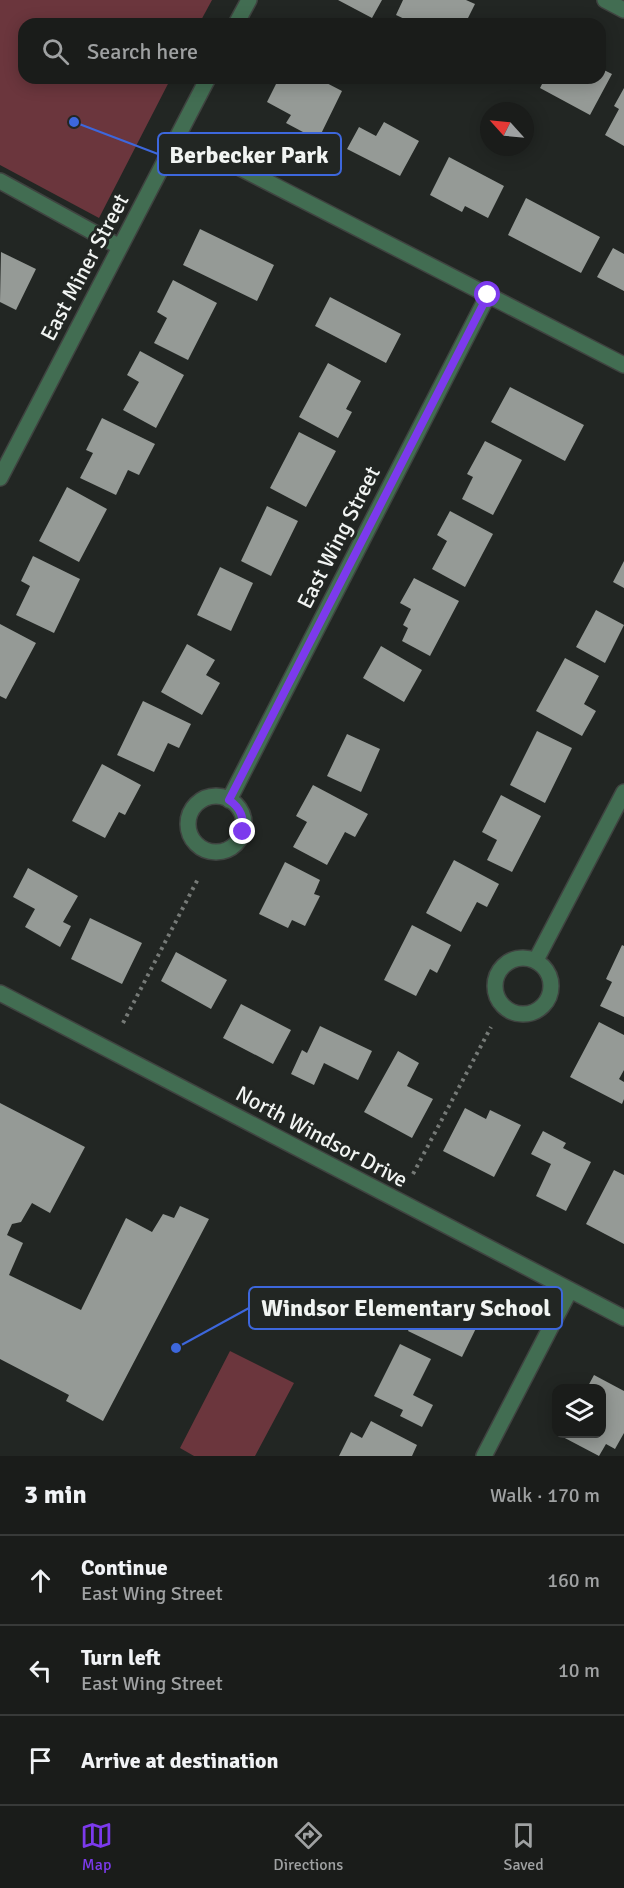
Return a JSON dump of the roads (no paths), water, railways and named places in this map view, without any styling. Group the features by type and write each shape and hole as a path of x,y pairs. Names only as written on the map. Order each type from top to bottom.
{"street":[{"path":"239,18 249,0"},
{"path":"605,0 624,10"},
{"name":"East Miner Street","path":"0,478 205,84"},
{"path":"178,136 624,365"},
{"path":"0,180 120,247"},
{"name":"East Wing Street","path":"229,800 488,295"},
{"path":"536,960 624,792"},
{"name":"North Windsor Drive","path":"0,993 624,1318"},
{"path":"484,1456 570,1290"}],"place":[{"name":"Berbecker Park","path":"74,122"},
{"name":"Windsor Elementary School","path":"176,1348"}]}
